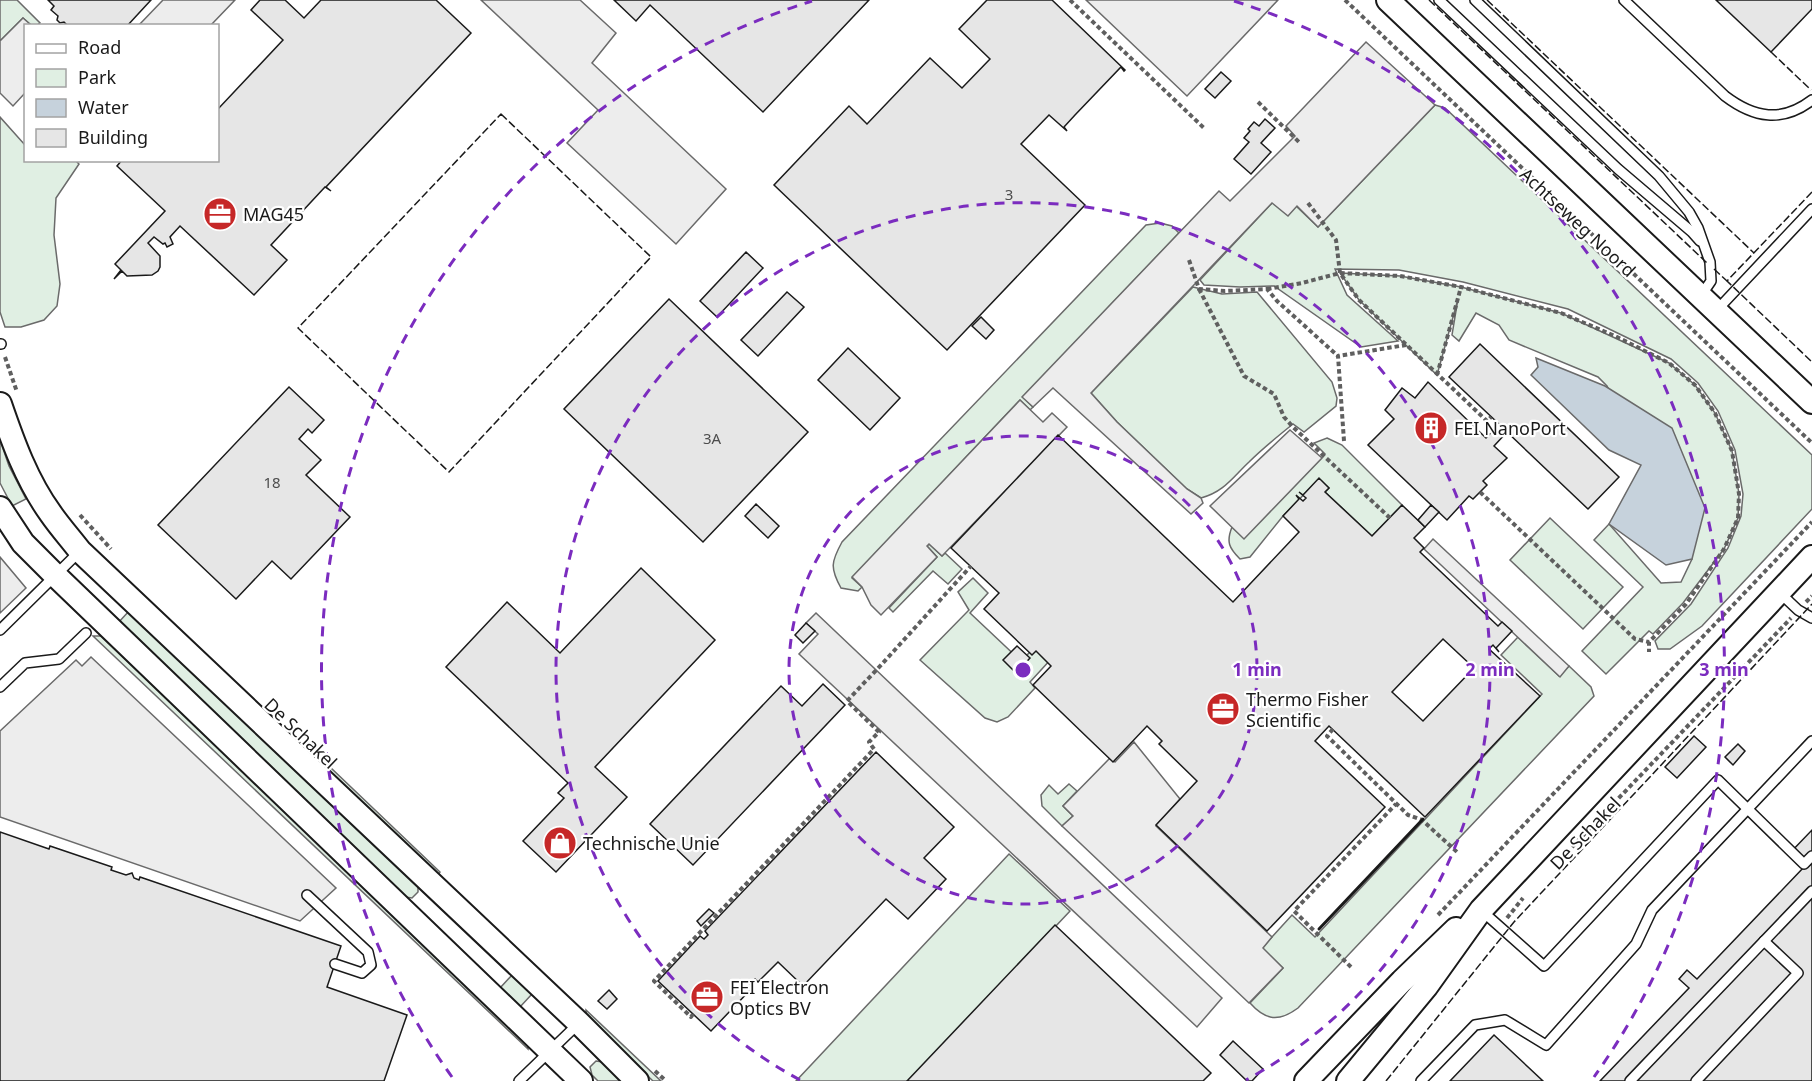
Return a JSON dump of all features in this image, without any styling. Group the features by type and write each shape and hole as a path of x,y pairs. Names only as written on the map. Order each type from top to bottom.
{"street":[{"name":"Achtseweg Noord","path":"1388,0 1812,402"},
{"name":"De Schakel","path":"10,403 14,445 30,479 50,513 80,551 579,1023 643,1073"},
{"path":"0,508 22,543 581,1081"},
{"name":"De Schakel","path":"1348,1081 1426,987 1481,910 1812,557"},
{"name":"De Schakel","path":"1306,1081 1446,937 1481,910"}],"lane":[{"path":"1439,0 1618,169 1692,232 1706,251"},
{"path":"1475,0 1659,176 1689,212 1698,228 1711,266 1708,304"},
{"path":"1624,0 1725,96 1742,109 1760,115 1780,115 1793,111 1812,100"},
{"path":"1708,304 1812,209"},
{"path":"0,630 80,551"},
{"path":"1779,592 1798,610 1812,618"},
{"path":"0,687 25,663 59,659 86,633"},
{"path":"1421,1081 1475,1025 1505,1020 1546,1045 1636,944 1652,910 1812,741"},
{"path":"1481,910 1544,966 1718,780 1812,871"},
{"path":"1804,864 1812,856"},
{"path":"1630,1081 1812,891"},
{"path":"307,895 368,952 371,965 362,973 335,964"},
{"path":"1696,1081 1798,973 1764,941"},
{"path":"519,1081 579,1023"}],"path":[{"path":"1070,0 1205,129"},
{"name":"Achtseweg Noord","path":"1345,0 1812,443"},
{"path":"1258,102 1300,143"},
{"path":"1308,203 1336,240 1340,273 1359,300 1487,422 1491,417"},
{"path":"1189,260 1199,289 1244,376 1274,393 1284,417 1293,427 1390,518"},
{"path":"1199,289 1225,291 1267,289 1340,273 1400,276 1461,287 1561,313 1669,363 1695,385 1715,413 1732,451 1739,494 1738,518 1725,549 1686,604 1649,642 1649,652"},
{"path":"1437,375 1461,287"},
{"path":"1267,289 1277,301 1338,356 1344,441"},
{"path":"0,344 10,403"},
{"path":"1338,356 1406,345"},
{"path":"1480,492 1635,639 1649,642"},
{"path":"78,513 114,553"},
{"path":"1434,919 1812,522"},
{"path":"693,1014 691,1017 654,981 874,749 869,742 879,732 847,700 896,650 971,566"},
{"name":"De Schakel","path":"1566,853 1812,596"},
{"path":"1333,729 1327,736 1408,815 1422,820 1457,852"},
{"path":"1352,967 1294,911 1396,804"},
{"path":"1499,927 1528,893"},
{"path":"643,1073 666,1081"}],"green space":[{"path":"0,0 17,0 40,23 30,24 23,18 0,41"},
{"path":"1435,105 1445,108 1812,455 1812,509 1702,626 1670,649 1658,649 1655,641 1691,604 1728,548 1741,516 1743,494 1735,450 1718,411 1698,383 1671,359 1568,309 1463,282 1399,270 1335,269 1347,295 1398,341 1361,347 1274,286 1204,285 1200,280 1272,203 1296,206 1318,227"},
{"path":"0,117 24,144 24,162 77,162 79,164 56,198 54,235 60,284 57,306 44,320 21,327 5,327 0,312"},
{"path":"1160,223 1172,226 1179,233 1023,397 1033,407 1030,410 1020,400 852,578 862,587 858,591 841,588 833,565 842,542 1146,225"},
{"path":"1340,273 1400,276 1461,287 1561,313 1669,363 1695,385 1715,413 1732,451 1739,494 1738,518 1724,549 1683,603 1653,634 1649,631 1606,674 1582,651 1643,587 1594,540 1609,524 1661,583 1681,582 1692,559 1607,386 1598,377 1509,340 1499,325 1476,313 1459,341 1452,335 1458,299 1437,375 1359,300"},
{"path":"1193,287 1222,294 1257,292 1332,382 1337,398 1336,406 1304,432 1293,424 1222,488 1201,498 1187,489 1117,422 1091,393"},
{"path":"1327,438 1342,445 1402,505 1372,536 1325,492 1329,488 1319,479 1283,516 1250,557 1240,559 1230,545 1229,537 1232,527 1244,538 1325,454 1314,443"},
{"path":"0,440 9,466 26,499 12,506 0,483"},
{"path":"1550,518 1623,587 1583,629 1510,560"},
{"path":"929,544 942,556 945,553 962,569 948,584 933,571 893,612 889,608 937,557 927,546"},
{"path":"973,578 988,593 970,613 1021,661 1038,644 1052,658 1030,682 1035,688 1008,717 997,722 985,718 920,660 969,610 958,592"},
{"path":"129,611 418,885 418,892 412,898 405,897 118,623"},
{"path":"93,636 101,636 528,1042 528,1049"},
{"path":"1518,637 1559,676 1569,666 1591,687 1594,696 1298,1008 1285,1016 1273,1018 1256,1009 1250,1003 1283,968 1262,948 1292,915 1315,937 1542,694 1501,655"},
{"path":"309,747 440,872 437,876 308,753"},
{"path":"1069,784 1077,791 1063,806 1073,816 1062,826 1042,806 1041,795 1049,785 1058,794"},
{"path":"1009,854 1070,911 910,1081 796,1081"},
{"path":"512,975 532,994 520,1007 500,988"},
{"path":"586,1010 661,1081 653,1081 586,1017"},
{"path":"596,1061 603,1062 624,1081 598,1081 592,1075 590,1067"}],"shaded area":[{"path":"163,0 235,0 212,24 140,24"},
{"path":"481,0 580,0 616,33 592,63 726,189 676,244 567,143 598,110"},
{"path":"1086,0 1278,0 1187,96"},
{"path":"23,18 30,24 24,24 24,94 13,106 0,93 0,41"},
{"path":"1366,42 1435,105 1318,227 1297,206 1288,216 1272,203 1091,393 1117,422 1187,489 1201,498 1203,503 1191,514 1053,388 1033,407 1022,397 1219,191 1230,201 1295,136 1286,126"},
{"path":"1020,400 1043,422 1052,413 1067,427 942,556 929,544 927,546 937,557 881,615 871,605 862,587 852,577"},
{"path":"1290,430 1322,458 1244,539 1210,506"},
{"path":"1433,539 1569,666 1560,677 1424,549"},
{"path":"0,557 26,588 0,613"},
{"path":"816,613 1222,998 1197,1027 799,654 818,634 806,623"},
{"path":"91,657 336,888 300,921 0,817 0,731 76,660 82,666"},
{"path":"1134,742 1180,799 1156,826 1272,937 1263,948 1283,968 1249,1003 1062,826 1073,816 1063,806 1110,758 1115,762"}],"water":[{"path":"1536,358 1605,386 1672,428 1705,508 1692,559 1666,565 1609,524 1641,465 1609,450 1531,375 1538,367"}],"building":[{"path":"48,0 151,0 129,24 60,23 57,20 58,16 51,10 54,6"},
{"path":"260,0 285,0 304,18 321,0 436,0 471,33 326,187 331,191 325,187 271,245 287,260 254,295 180,226 170,237 173,244 167,247 165,243 163,244 154,237 148,243 160,256 158,271 152,275 127,276 122,271 114,279 121,270 115,264 165,211 117,166 120,162 219,162 219,108 283,40 251,10"},
{"path":"614,0 869,0 763,112 650,5 636,21"},
{"path":"987,0 1052,0 1125,70 1121,67 1075,115 1064,127 1067,131 1049,115 1021,144 1085,205 947,350 774,185 849,106 867,124 930,58 962,88 990,59 959,29"},
{"path":"1716,0 1812,0 1812,9 1771,52"},
{"path":"1221,72 1231,81 1215,98 1205,89"},
{"path":"1265,119 1275,128 1261,143 1271,152 1251,174 1234,159 1249,142 1244,138 1250,131 1248,129 1254,122 1259,126"},
{"path":"746,252 763,268 717,317 700,301"},
{"path":"787,292 804,307 758,356 741,340"},
{"path":"669,299 808,432 703,542 564,409"},
{"path":"981,317 994,330 986,339 972,326"},
{"name":"FEI NanoPort","path":"1480,344 1619,477 1588,509 1507,432 1494,446 1507,458 1483,481 1487,485 1473,499 1469,496 1447,520 1368,445 1394,419 1385,410 1402,388 1415,398 1428,382 1486,438 1499,424 1449,377"},
{"path":"848,348 900,398 870,430 818,380"},
{"path":"289,387 324,420 312,433 308,429 299,439 321,460 306,475 350,517 291,579 272,561 236,599 158,525"},
{"path":"1058,435 1233,602 1299,532 1283,516 1299,499 1296,495 1303,501 1306,498 1299,492 1303,495 1319,478 1329,488 1325,492 1372,536 1402,505 1425,527 1414,538 1424,548 1420,552 1498,626 1502,622 1512,631 1496,648 1499,652 1493,645 1489,649 1540,696 1425,817 1329,726 1315,741 1385,807 1267,931 1156,825 1197,781 1159,744 1162,741 1147,726 1113,762 1033,685 1051,666 1036,651 1032,655 984,609 999,593 951,548","holes":["1443,639 1474,668 1423,721 1392,692"]},
{"path":"756,504 779,526 768,538 745,516"},
{"path":"1431,505 1439,512 1425,527 1418,520"},
{"path":"641,568 715,640 595,767 627,797 556,872 523,841 564,798 558,793 568,783 446,667 507,602 560,653"},
{"path":"806,623 815,631 803,643 795,635"},
{"path":"1017,646 1030,658 1016,673 1003,660"},
{"path":"823,684 845,705 693,865 650,824 781,686 802,706"},
{"path":"1694,736 1706,747 1677,778 1665,767"},
{"path":"1738,744 1745,751 1733,765 1725,757"},
{"path":"876,752 954,827 924,858 946,879 908,919 886,899 803,986 778,962 758,982 755,979 750,984 753,987 711,1031 658,981 700,936 704,939 708,935 705,931"},
{"path":"1812,830 1812,1081 1600,1081 1689,988 1679,979 1687,970 1697,979 1804,867 1789,854"},
{"path":"0,832 112,867 111,870 126,875 132,873 134,878 139,880 140,877 341,946 327,987 407,1015 384,1081 0,1081"},
{"path":"709,909 714,913 701,926 697,921"},
{"path":"1055,925 1211,1073 1203,1081 907,1081"},
{"path":"609,990 617,999 607,1009 598,1001"},
{"path":"1494,1035 1543,1081 1450,1081"},
{"path":"1233,1041 1263,1069 1252,1081 1247,1081 1220,1055"}],"fence":[{"path":"1429,0 1707,263"},
{"path":"1487,0 1754,253"},
{"path":"1771,52 1811,90"},
{"path":"501,114 651,257 449,472 298,328 501,114"},
{"path":"1812,192 1727,281 1812,362"},
{"path":"1714,269 1727,281"},
{"path":"1386,1081 1514,922 1812,604"}],"wall":[{"path":"1319,929 1423,819"}],"place":[{"name":"MAG45","path":"220,214"},
{"name":"FEI NanoPort","path":"1431,428"},
{"name":"Thermo Fisher Scientific","path":"1223,709"},
{"name":"Technische Unie","path":"560,843"},
{"name":"FEI Electron Optics BV","path":"707,997"}]}
